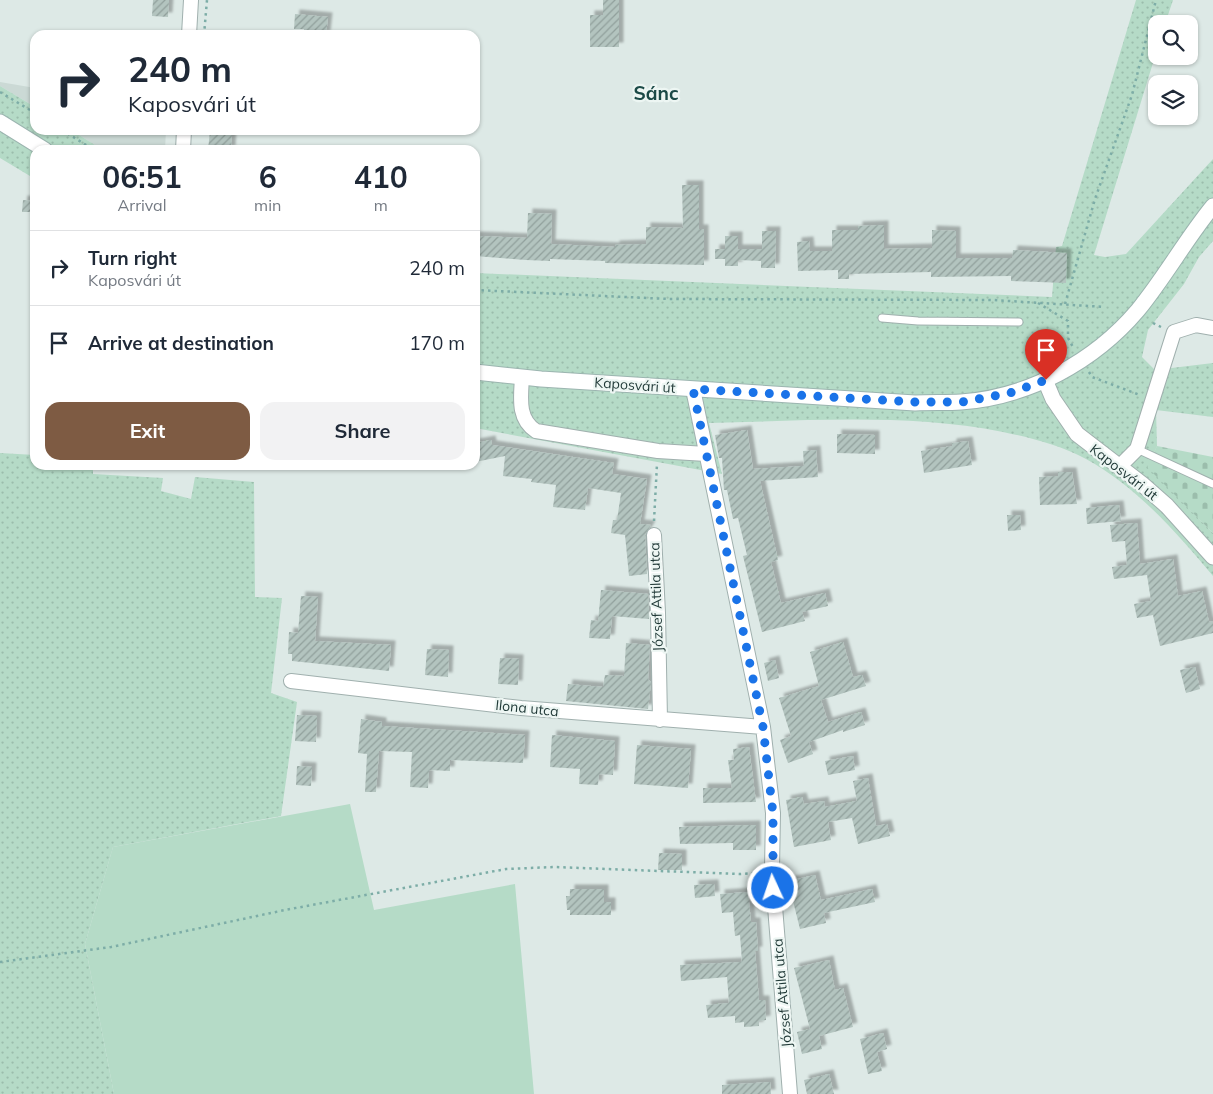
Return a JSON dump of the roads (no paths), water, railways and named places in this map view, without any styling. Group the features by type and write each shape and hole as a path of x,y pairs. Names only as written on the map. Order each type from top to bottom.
{"main road":[{"path":"0,122 37,145"},
{"name":"Kaposvári út","path":"480,373 693,389 915,402 962,402 1010,393 1046,380 1081,361 1119,330 1138,309 1213,206"},
{"name":"Kaposvári út","path":"1046,380 1053,400 1071,428 1167,506 1213,557"}],"street":[{"path":"189,30 191,0"},
{"path":"1120,466 1137,449 1174,332 1196,326 1213,328"},
{"path":"522,377 522,413 525,422 536,431 658,451 706,454"},
{"name":"József Attila utca","path":"693,389 763,727 773,814 772,869 790,1094"},
{"name":"József Attila utca","path":"654,535 660,720"},
{"name":"Ilona utca","path":"291,682 521,708 763,727"}],"lane":[{"path":"882,318 918,321 1019,322"},
{"path":"1137,449 1213,484"}],"district":[{"name":"Sánc","path":"656,93"}]}
